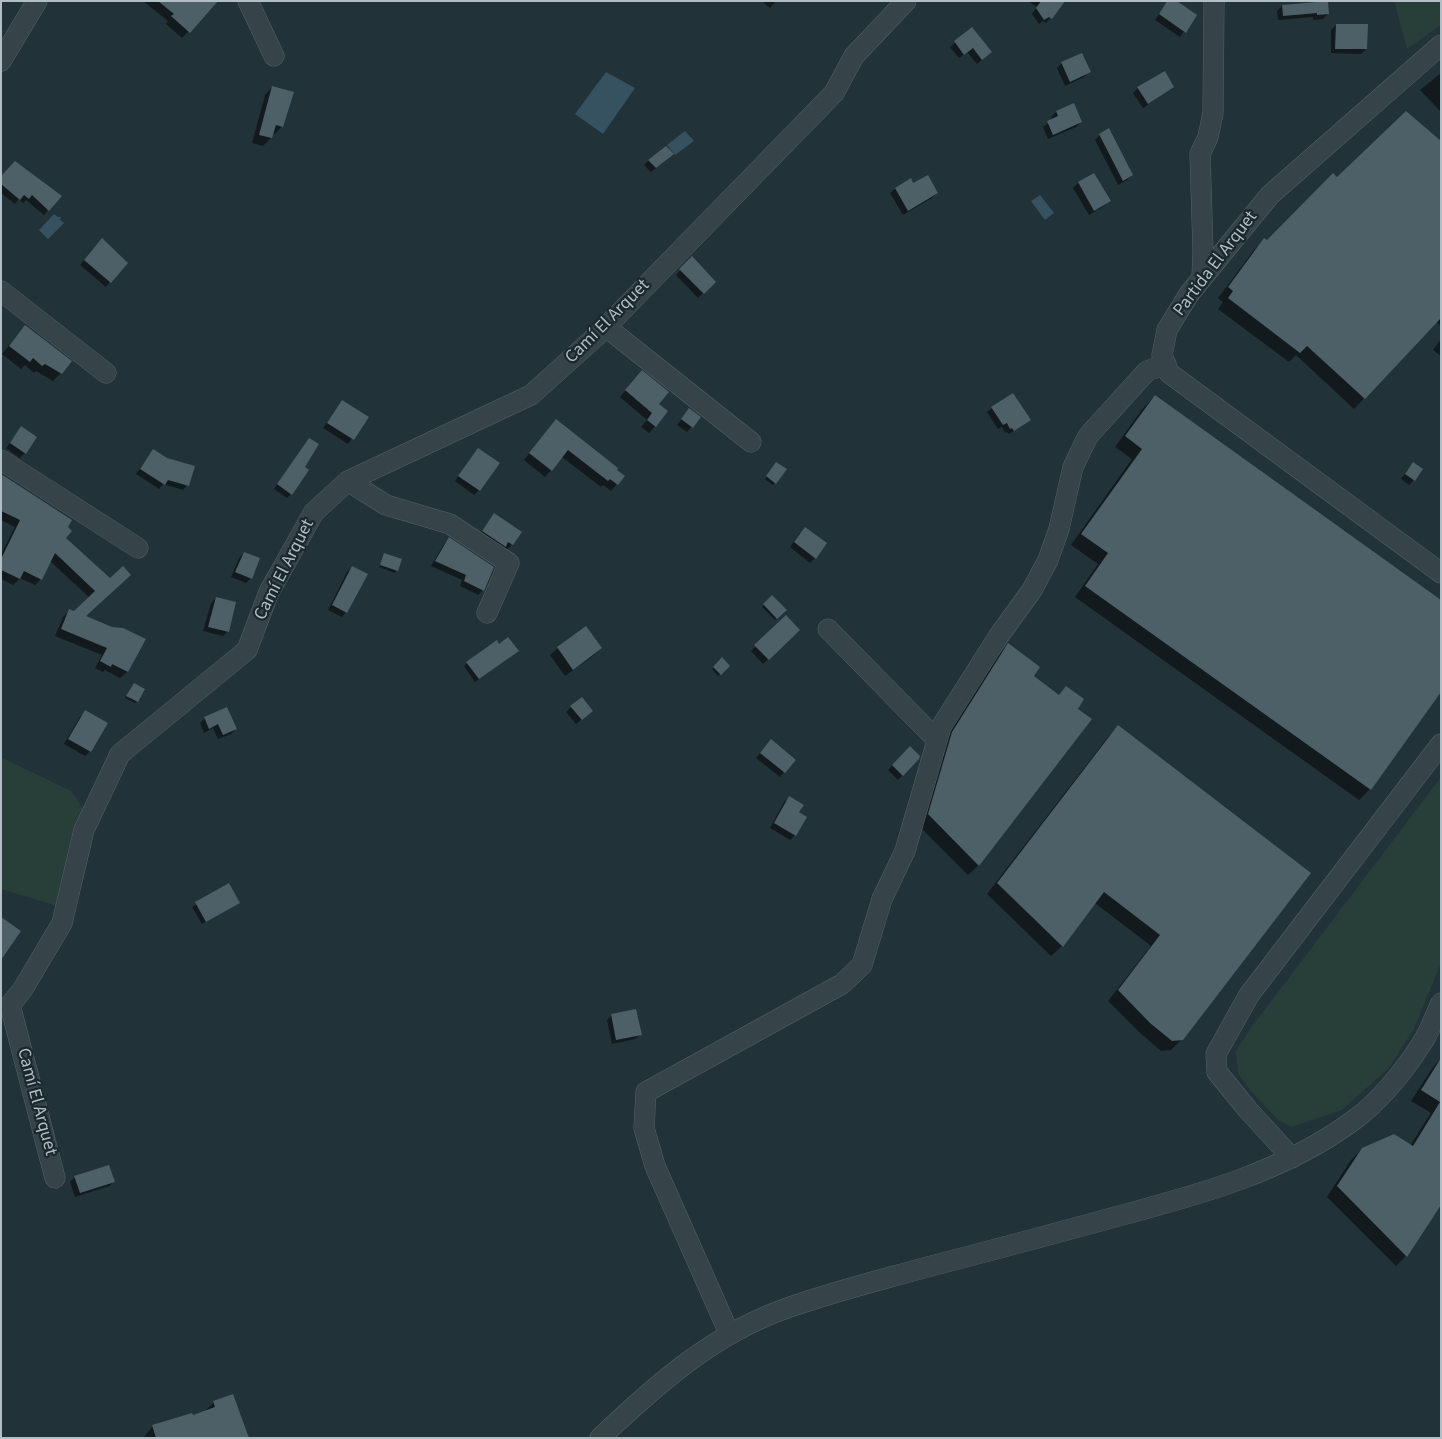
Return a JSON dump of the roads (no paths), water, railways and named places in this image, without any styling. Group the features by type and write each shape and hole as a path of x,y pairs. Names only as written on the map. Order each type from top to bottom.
{"street":[{"path":"1,61 37,1"},
{"path":"248,1 274,56"},
{"name":"Camí El Arquet","path":"55,1178 6,1005 23,989 62,923 84,830 120,754 247,650 269,592 314,512 348,481 531,396 606,327 834,93 854,56 906,1"},
{"path":"1202,278 1204,251 1200,154 1208,137 1213,113 1214,1"},
{"name":"Partida El Arquet","path":"1166,364 1162,355 1167,330 1189,294 1270,195 1441,46"},
{"path":"1,291 106,373"},
{"path":"606,327 751,442"},
{"path":"729,1334 655,1166 644,1128 646,1092 842,984 862,965 882,899 905,851 941,727 998,637 1032,590 1048,560 1060,529 1073,467 1088,436 1147,371 1166,364 1169,373 1441,573"},
{"path":"1,460 138,548"},
{"path":"348,481 386,505 450,524 509,563 487,613"},
{"path":"828,629 937,740"},
{"path":"1292,1158 1248,1110 1217,1072 1216,1054 1249,996 1441,744"},
{"path":"600,1438 652,1389 729,1334 778,1312 835,1292 1171,1202 1243,1179 1292,1158 1356,1119 1391,1085 1423,1042 1441,1003"}],"water":[{"path":"606,72 635,88 603,134 575,114"},
{"path":"685,131 694,141 675,155 667,145"},
{"path":"1040,195 1054,213 1045,220 1031,201"},
{"path":"54,214 61,217 60,220 64,223 48,239 39,230"}]}
